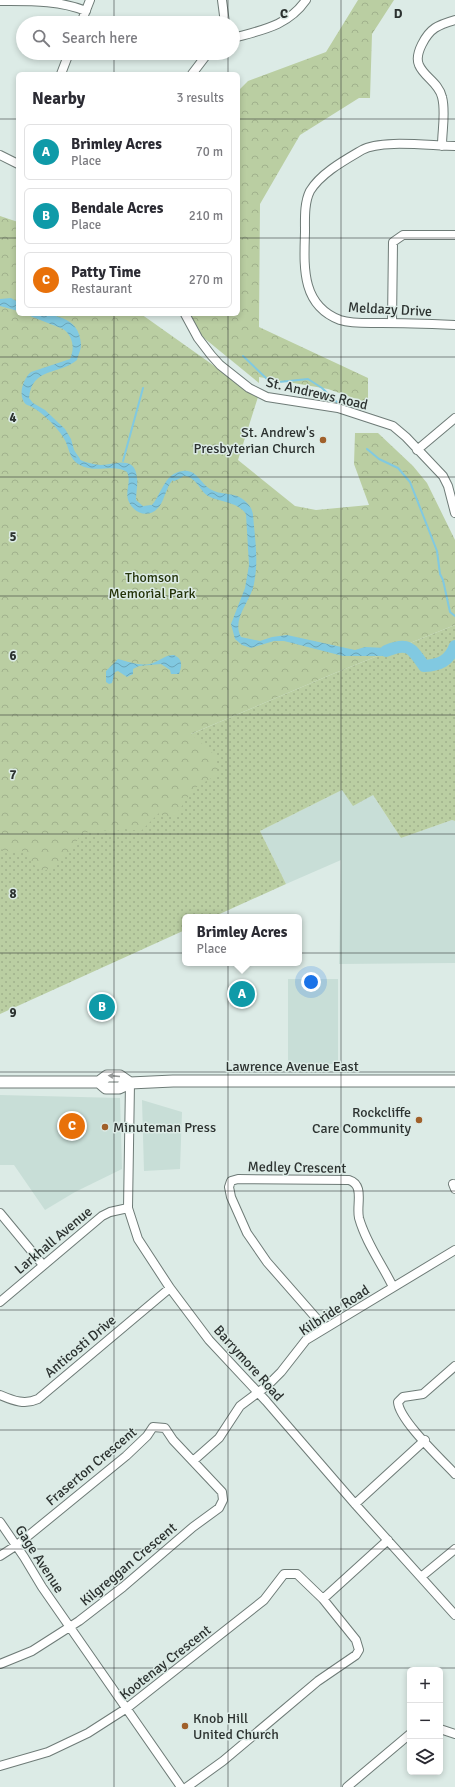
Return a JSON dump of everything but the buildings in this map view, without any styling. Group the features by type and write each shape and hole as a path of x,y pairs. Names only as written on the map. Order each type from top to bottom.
{"main road":[{"name":"Lawrence Avenue East","path":"0,1082 99,1082 107,1076 120,1076 130,1083 172,1081 455,1081"}],"street":[{"path":"3,0 59,2 71,4 86,11"},
{"path":"84,16 90,0"},
{"path":"222,0 224,16"},
{"path":"240,36 280,24 301,7 306,0"},
{"path":"442,146 442,97 438,88 421,70 418,60 421,46 432,31 440,25 455,20"},
{"path":"62,72 66,60"},
{"path":"194,72 203,60"},
{"name":"Meldazy Drive","path":"455,146 376,145 363,149 320,178 308,196 306,216 305,273 306,282 316,302 325,311 341,320 455,325"},
{"path":"0,155 16,163"},
{"path":"392,323 393,242 403,235 455,235"},
{"name":"St. Andrews Road","path":"186,316 198,338 211,355 220,365 249,388 267,397 338,408 393,426 406,437 442,476 448,486 455,513"},
{"path":"417,450 455,418"},
{"name":"Barrymore Road","path":"130,1083 128,1208 138,1239 170,1288 209,1340 259,1392 355,1504 455,1615"},
{"name":"Medley Crescent","path":"324,1327 267,1262 248,1233 232,1197 229,1187 231,1181 238,1179 349,1180 355,1182 359,1193 359,1216 365,1234 393,1287"},
{"name":"Larkhall Avenue","path":"0,1302 102,1216 110,1212 128,1208"},
{"path":"0,1213 43,1265"},
{"name":"Kilbride Road","path":"193,1461 219,1438 240,1406 282,1372 306,1340 324,1327 455,1250"},
{"name":"Anticosti Drive","path":"0,1395 18,1402 30,1402 38,1399 170,1288"},
{"path":"455,1366 423,1394 403,1397 398,1402 398,1408 405,1418 455,1474"},
{"name":"Fraserton Crescent","path":"0,1556 17,1545 126,1456 147,1436 153,1427 165,1428 173,1440 193,1461"},
{"path":"355,1504 425,1440"},
{"name":"Kilgreggan Crescent","path":"0,1664 32,1651 71,1628 123,1588 194,1527 219,1508 223,1500 222,1492 207,1478 193,1461"},
{"name":"Gage Avenue","path":"0,1522 17,1545 42,1587 181,1787"},
{"path":"323,1599 388,1540"},
{"path":"421,1577 455,1549"},
{"name":"Kootenay Crescent","path":"0,1766 48,1752 88,1733 127,1708 250,1612 264,1600 284,1574 297,1574 323,1599 356,1640 359,1650 356,1655 318,1681 223,1761 187,1787"},
{"path":"443,1730 455,1734"},
{"path":"347,1787 407,1737"}],"shaded area":[{"path":"342,790 373,795 401,838 452,820 455,821 455,963 339,964 341,860 286,884 260,831"},
{"path":"288,979 338,979 338,1064 288,1064"},
{"path":"0,1095 120,1098 122,1169 75,1192 45,1210 14,1165 0,1165"},
{"path":"142,1100 182,1112 180,1169 144,1171"}],"green space":[{"path":"358,0 394,0 372,34 370,98 359,98 300,135 260,204 259,327 368,378 368,403 328,389 259,377 259,383 193,329 188,316 240,316 240,89 248,81 326,52"},
{"name":"Thomson Memorial Park","path":"0,216 16,221 16,316 144,316 258,397 238,460 295,506 316,510 369,505 354,464 355,433 378,433 413,466 427,483 455,540 455,625 335,673 191,734 216,756 218,769 215,776 193,789 176,815 165,817 159,813 141,831 125,829 115,831 92,831 81,834 65,857 49,869 43,871 34,865 24,851 11,852 0,849"},
{"path":"455,625 455,821 452,820 401,838 373,795 353,806 342,790 260,831 286,884 220,914 182,914 182,931 0,1014 0,815 335,673"}],"water":[{"path":"11,298 16,301 16,310 0,306 0,299"},
{"path":"30,316 55,316 69,321 79,334 81,347 77,360 70,365 41,376 35,381 31,388 29,398 33,403 45,410 65,429 71,439 76,457 78,459 97,465 123,462 128,463 135,471 137,478 136,500 144,507 150,507 171,476 176,473 188,471 192,472 208,488 216,492 238,496 246,502 252,510 256,569 254,584 238,624 241,637 260,641 272,637 287,635 355,650 365,647 386,648 384,656 343,656 284,641 274,641 251,648 242,645 235,639 231,624 245,588 249,565 246,514 233,504 208,496 191,478 183,476 177,477 173,480 158,508 146,514 138,512 129,502 127,494 129,480 127,472 116,468 86,468 73,460 65,441 57,429 41,413 27,405 22,396 24,381 31,372 70,359 73,347 72,342 69,335 63,329"},
{"path":"174,655 181,663 179,674 171,674 170,670 161,664 139,666 133,669 133,674 127,677 118,671 115,672 112,683 109,684 106,682 106,671 118,659 136,664 149,664"}],"waterway":[{"path":"243,356 267,379 279,382 308,379 322,388 341,406"},
{"path":"123,461 143,388"},
{"path":"72,449 79,459"},
{"path":"367,449 379,459 398,468 410,482 437,551 440,574 443,580 450,612 455,616"},
{"path":"174,480 182,476"},
{"path":"144,507 151,506"},
{"path":"386,651 399,647 408,648 416,654 424,666 435,665 447,659 455,646"}],"place":[{"name":"St. Andrew's Presbyterian Church","path":"323,440"},
{"name":"Brimley Acres","path":"242,994"},
{"name":"Bendale Acres","path":"102,1007"},
{"name":"Rockcliffe Care Community","path":"419,1120"},
{"name":"Patty Time","path":"72,1126"},
{"name":"Minuteman Press","path":"105,1127"},
{"name":"Knob Hill United Church","path":"185,1726"}]}
